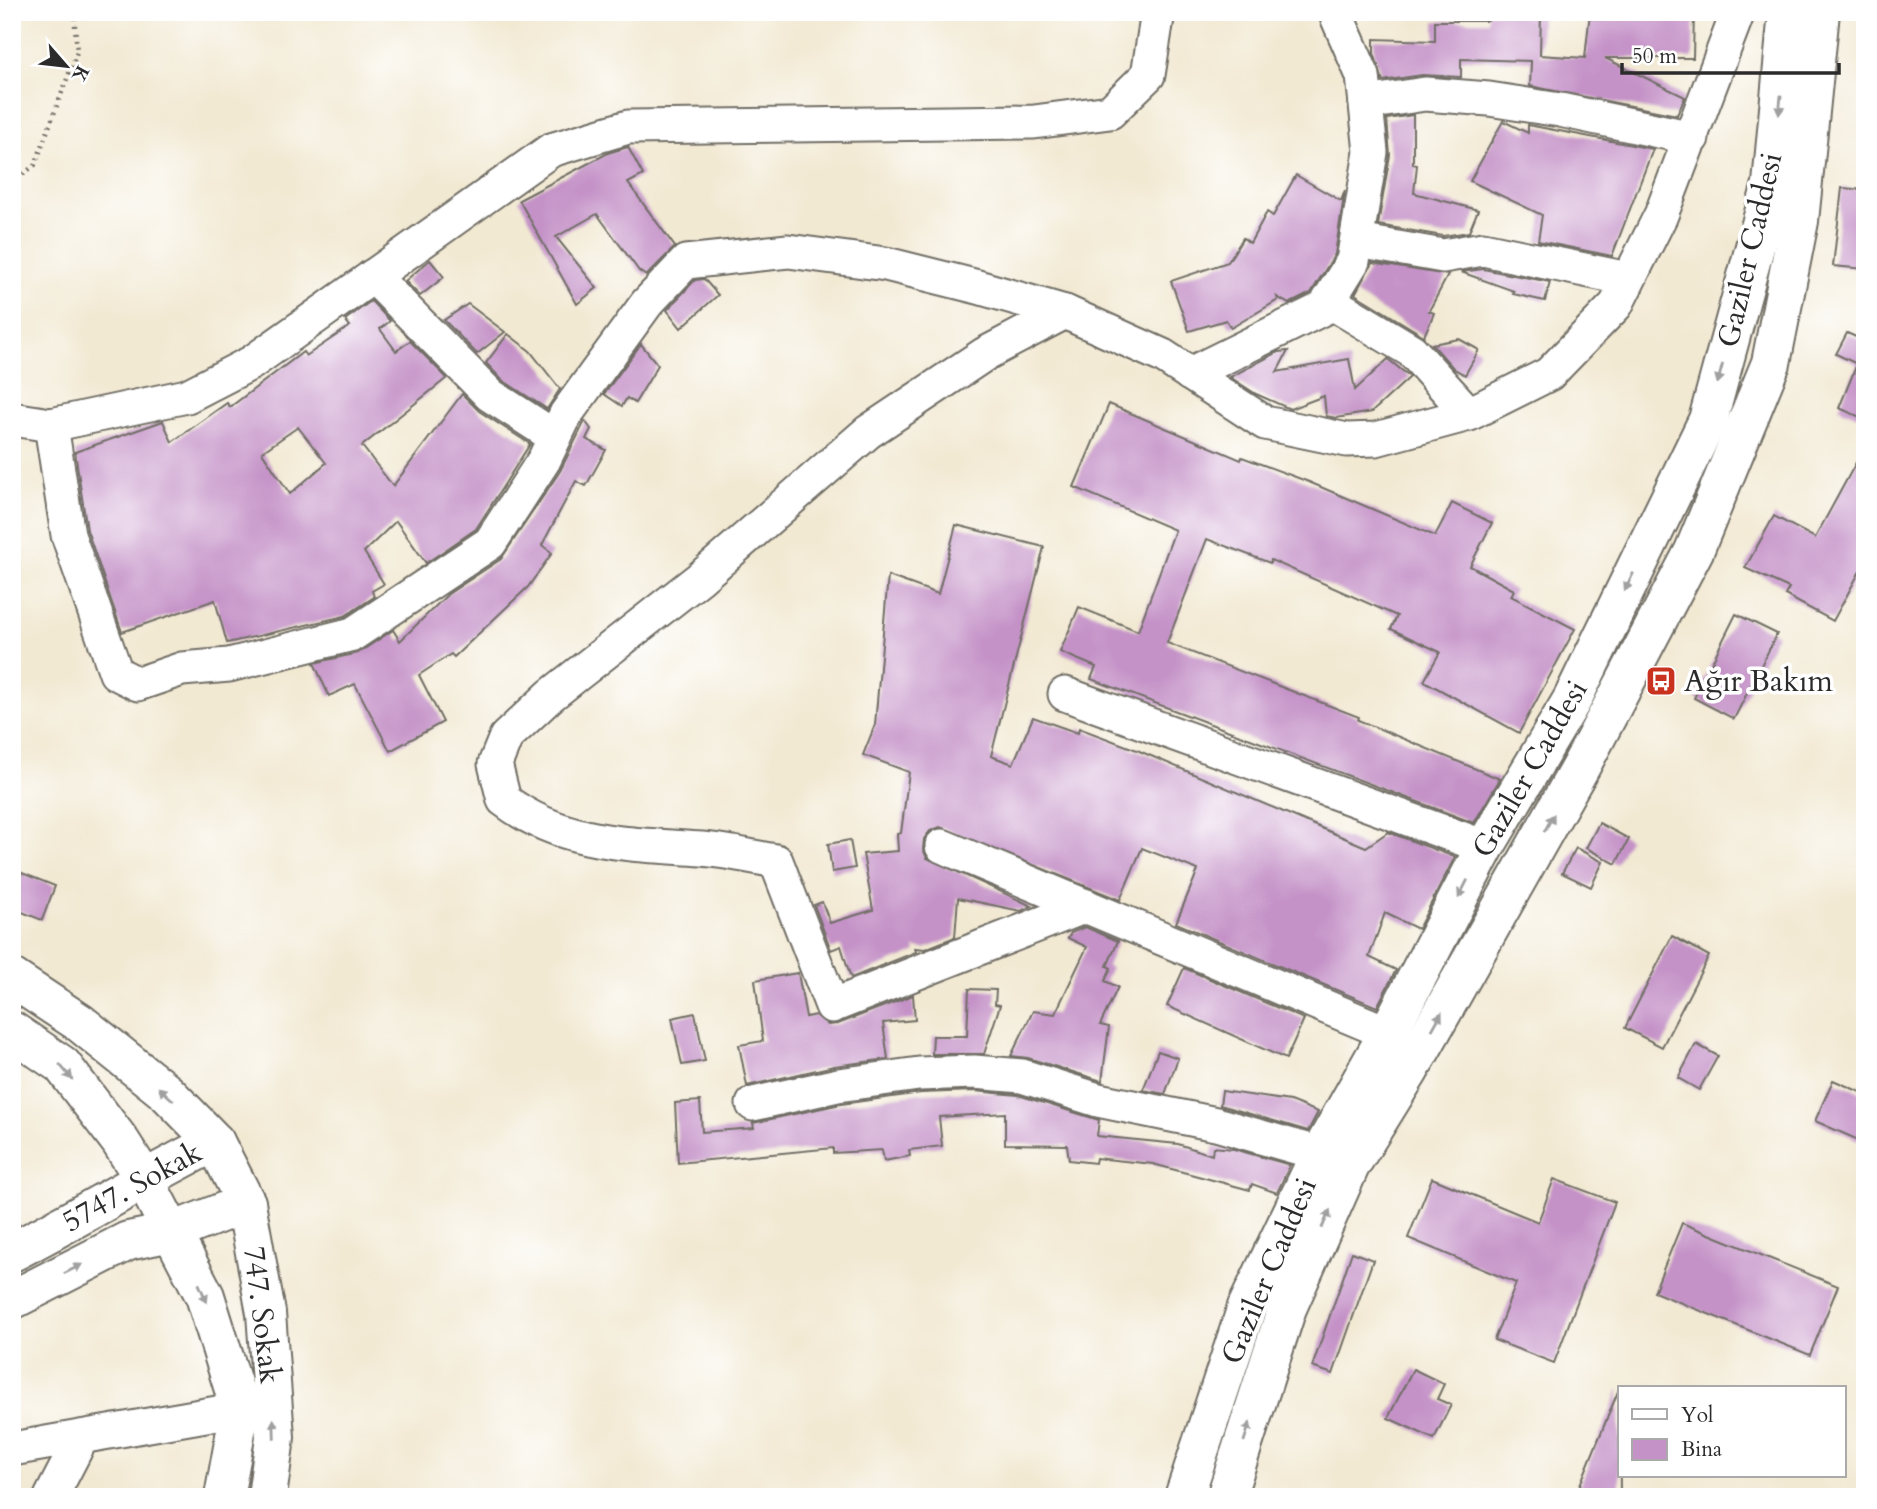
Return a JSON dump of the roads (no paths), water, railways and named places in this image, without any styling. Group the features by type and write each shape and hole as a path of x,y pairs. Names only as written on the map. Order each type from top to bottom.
{"main road":[{"name":"Gaziler Caddesi","path":"1184,1497 1247,1307 1320,1154 1388,1034 1485,847 1572,701 1708,420 1772,184 1788,12"},
{"name":"Gaziler Caddesi","path":"1226,1497 1287,1308 1350,1166 1416,1059 1581,766 1688,563 1772,363 1799,221 1820,12"},
{"name":"747. Sokak","path":"12,978 113,1049 167,1093 215,1142 246,1203 266,1313 275,1437 267,1497"},
{"name":"747. Sokak","path":"12,1031 62,1065 120,1141 143,1177 205,1296 240,1409 224,1497"},
{"name":"5747. Sokak","path":"12,1252 72,1221 143,1177 215,1142"},
{"name":"5747. Sokak","path":"12,1300 128,1241 172,1233 246,1203"}],"street":[{"path":"12,419 51,425 187,396 251,362 551,150 628,127 1034,122 1110,112 1148,75 1158,12"},
{"path":"1190,374 1324,308 1353,261 1371,152 1363,76 1335,12"},
{"path":"51,425 68,535 116,673 138,684 182,668 229,665 353,634 490,543 544,460 566,414 646,303 686,262 735,254 800,252 886,264 1065,312 1163,356 1265,423 1347,440 1376,439 1469,414 1549,374 1616,305 1661,215 1738,12"},
{"path":"1366,103 1426,94 1489,99 1692,138"},
{"path":"1358,241 1443,256 1483,249 1628,279"},
{"path":"373,276 490,394 555,438"},
{"path":"1329,301 1412,351 1469,414"},
{"path":"1065,312 985,354 868,432 699,579 551,695 506,737 495,764 504,800 527,818 593,841 705,849 776,861 832,1006 1086,906"},
{"path":"1065,694 1485,847"},
{"path":"942,846 1388,1034"},
{"path":"753,1104 838,1085 919,1074 974,1072 1023,1076 1098,1100 1216,1124 1320,1154"},
{"path":"12,1449 240,1409"},
{"path":"51,1497 82,1437"}],"place":[{"name":"Ağır Bakım","path":"1661,681"}]}
